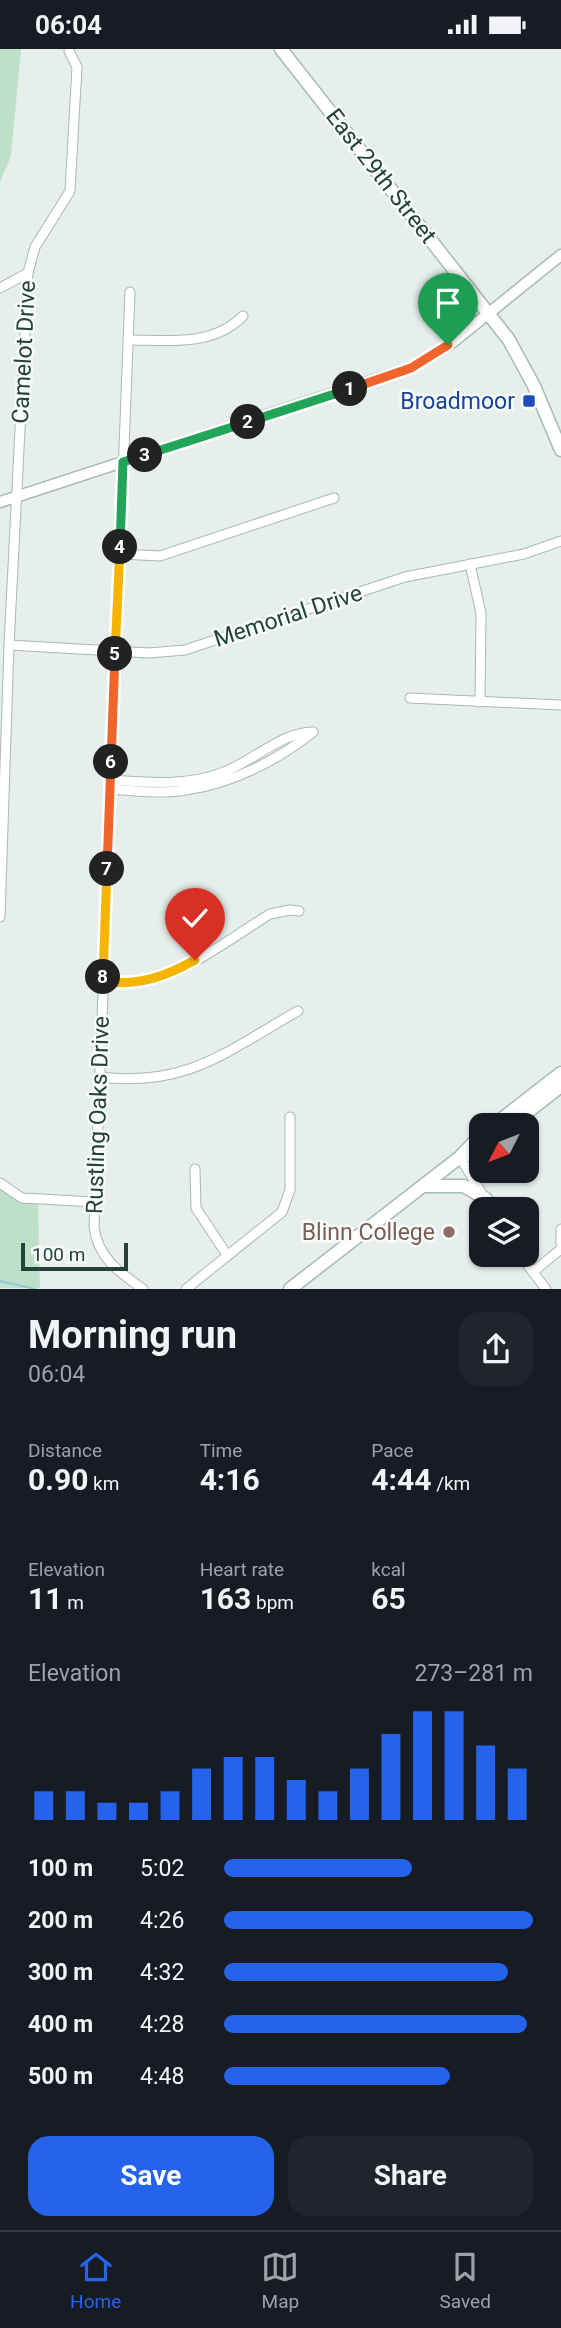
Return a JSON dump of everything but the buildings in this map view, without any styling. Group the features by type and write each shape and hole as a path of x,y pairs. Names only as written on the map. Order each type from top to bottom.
{"main road":[{"name":"East 29th Street","path":"281,49 509,340 534,386 561,450"},
{"path":"509,1113 561,1073"},
{"path":"526,1113 561,1086"},
{"path":"290,1289 469,1148"},
{"path":"460,1157 469,1155"},
{"path":"423,1186 464,1186 479,1197"}],"street":[{"name":"Camelot Drive","path":"0,917 9,645 28,273 35,247 70,191 77,67 69,51"},
{"path":"0,502 411,368 440,351 561,255"},
{"path":"0,288 28,273"},
{"name":"Rustling Oaks Drive","path":"130,292 94,1227 101,1251 118,1272 143,1289"},
{"path":"128,340 183,341 218,335 243,316"},
{"path":"120,554 160,556 334,498"},
{"name":"Memorial Drive","path":"9,645 116,652 185,650 405,577 524,554 561,541"},
{"path":"470,564 481,614 480,702"},
{"path":"410,698 561,705"},
{"path":"110,785 188,781 236,772 297,745 313,732 293,735 236,772"},
{"path":"103,982 129,985 158,979 270,914 289,909 299,911"},
{"path":"100,1077 144,1080 182,1073 298,1011"},
{"path":"186,1289 272,1222 287,1203 290,1117"},
{"path":"460,1157 485,1197"},
{"path":"195,1169 196,1208 227,1255"},
{"path":"0,1183 22,1198 95,1202"},
{"path":"561,1229 561,1243"},
{"path":"533,1272 561,1249"},
{"path":"529,1267 546,1289"}],"green space":[{"path":"0,49 21,49 11,156 0,182"},
{"path":"0,1183 38,1200 40,1288 0,1288"}],"waterway":[{"path":"0,1281 35,1289"}],"place":[{"name":"Broadmoor","path":"529,401"},
{"name":"Blinn College","path":"449,1232"}],"route":[{"path":"195,960 158,979 129,985 103,982 123,462 396,374 420,364 448,345"}]}
